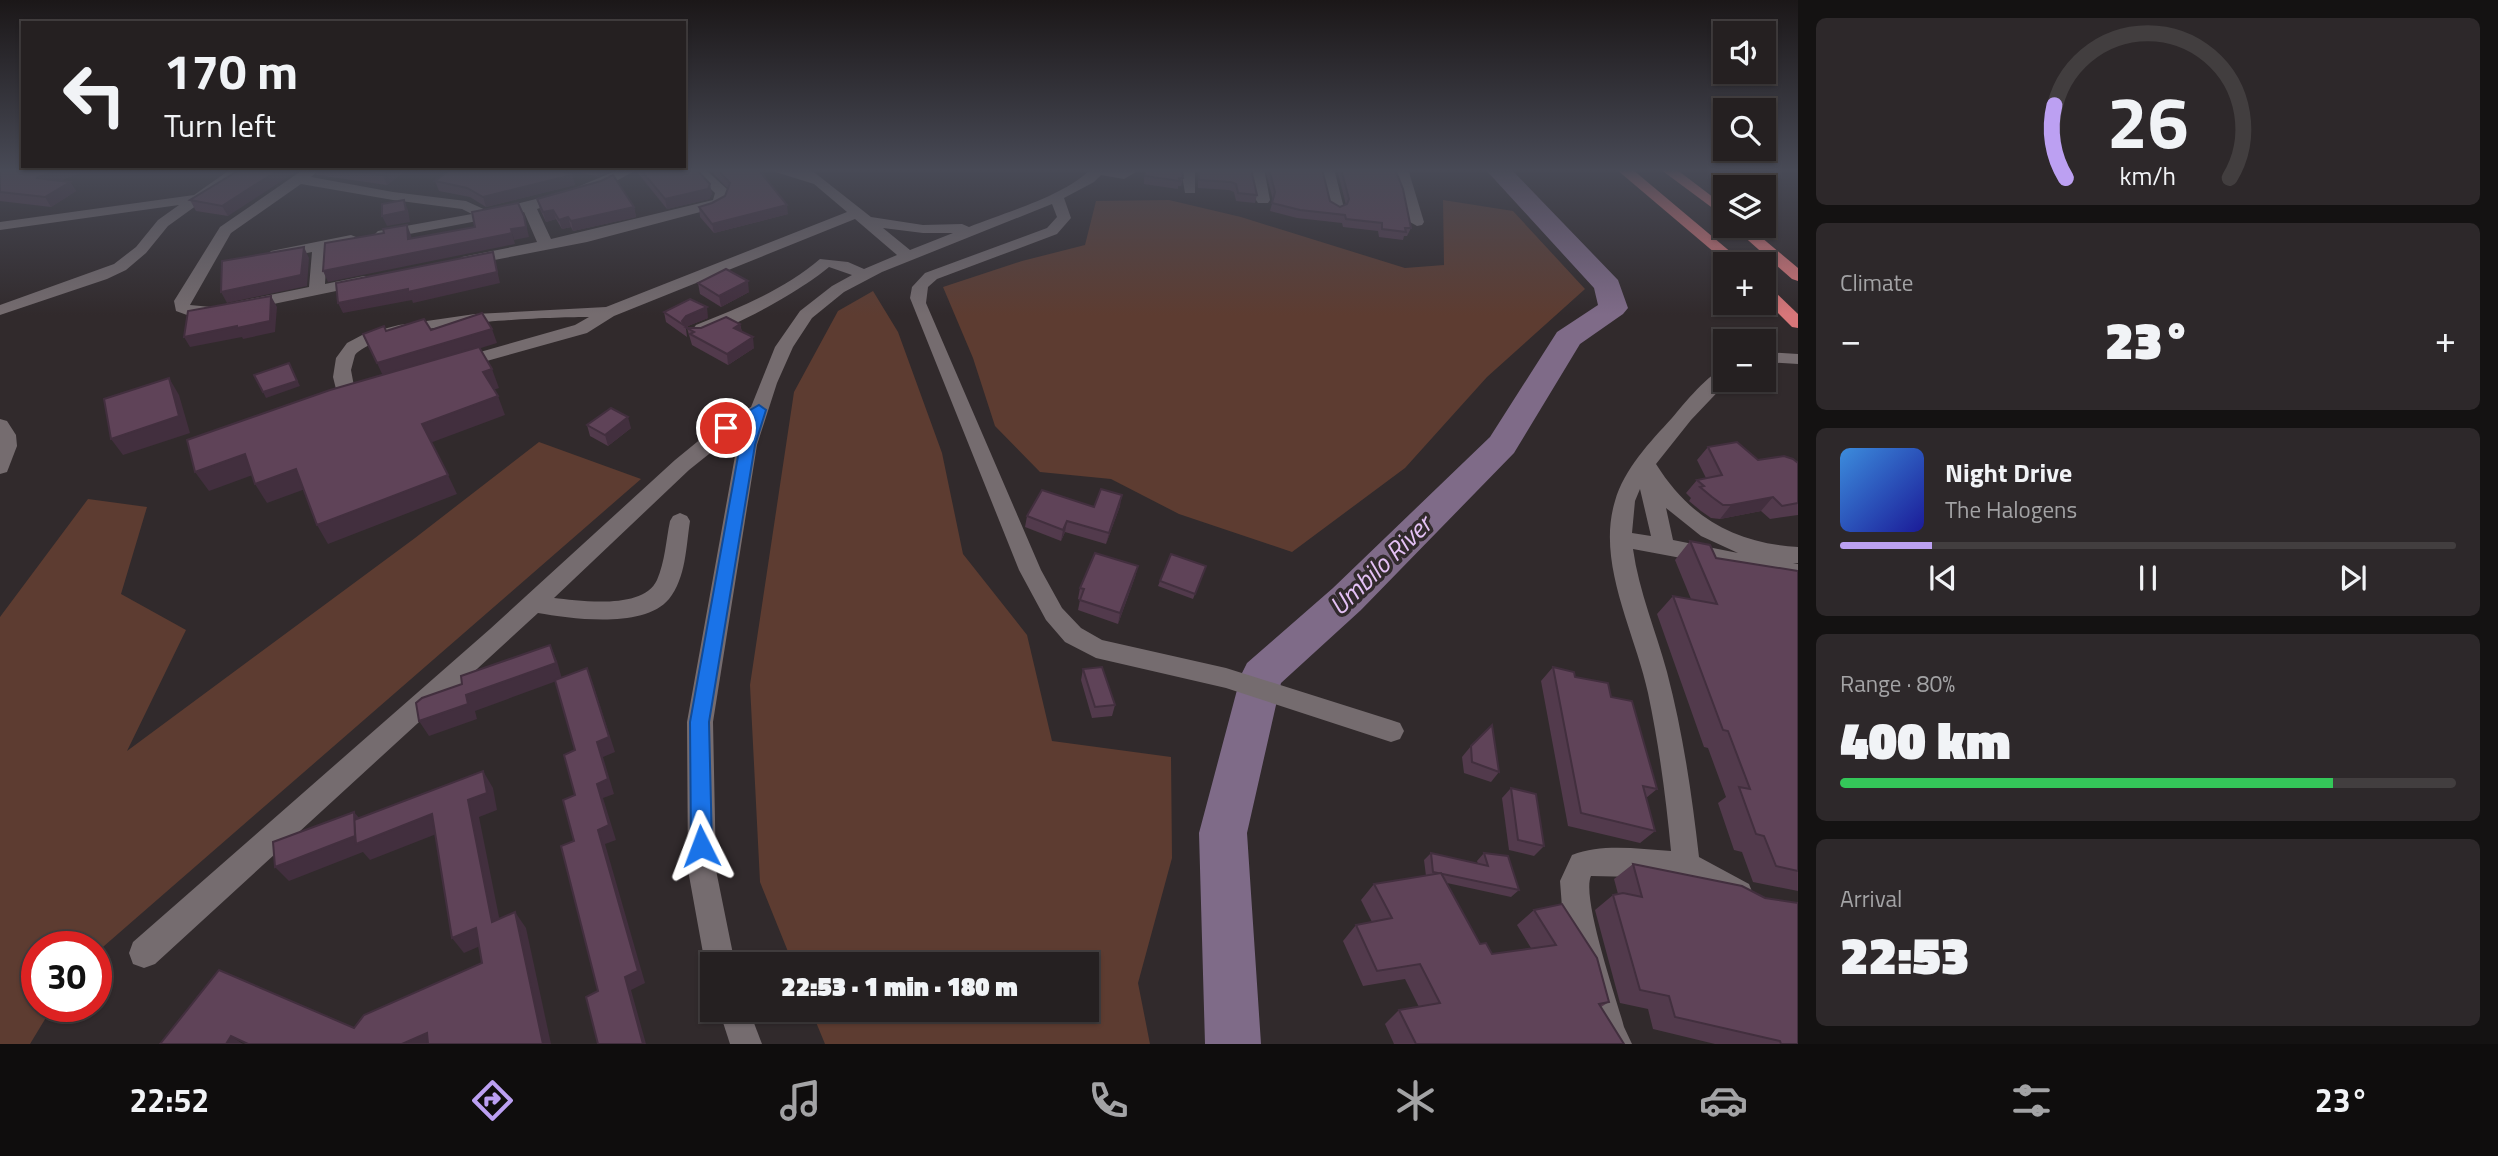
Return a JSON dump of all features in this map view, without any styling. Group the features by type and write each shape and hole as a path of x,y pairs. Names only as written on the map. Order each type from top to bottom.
{"highway":[{"path":"1681,218 1723,252"},
{"path":"1753,238 1798,276"},
{"path":"1776,302 1798,323"}],"street":[{"path":"0,226 60,218"},
{"path":"0,310 120,267 141,250 170,218"},
{"path":"243,218 225,230 182,301 182,307 187,310 211,312 379,278"},
{"path":"264,256 471,218"},
{"path":"534,218 546,245"},
{"path":"454,263 546,245 658,218"},
{"path":"862,218 908,256"},
{"path":"718,952 702,870 700,722 747,445 759,410 784,347 806,315 838,289 870,272 1005,218"},
{"path":"1064,218 1052,231 931,276 920,283 918,303 1030,570 1054,614 1073,635 1096,648 1226,678 1391,731"},
{"path":"1416,218 1417,222"},
{"path":"865,220 870,272"},
{"path":"436,370 581,329 608,312 865,220 923,229 982,227"},
{"path":"317,290 320,246"},
{"path":"696,332 766,301 810,276 819,265 826,262 870,272"},
{"path":"202,268 227,263"},
{"path":"347,397 340,375 343,360 359,342 377,335 432,325 527,314 608,312"},
{"path":"1776,358 1798,359"},
{"path":"1686,865 1680,796 1655,670 1623,569 1622,521 1625,499 1644,465 1713,388"},
{"path":"144,953 534,603 712,439 759,410"},
{"path":"0,425 8,438 8,451 0,467"},
{"path":"1644,465 1660,521 1664,547"},
{"path":"1644,465 1673,501 1713,535 1744,548 1780,555 1798,555"},
{"path":"534,603 580,611 641,606 653,601 668,582 680,521"},
{"path":"1623,539 1798,572"},
{"path":"1616,1044 1610,1032 1576,906 1574,881 1582,866 1599,861 1686,865 1743,896 1771,902"},
{"path":"738,1022 746,1044"}],"shaded area":[{"path":"1092,218 1243,218 1405,268 1444,265 1443,218 1519,218 1585,289 1487,377 1405,468 1292,552 1179,514 1111,479 1040,472 995,426 973,358 943,287 1022,261 1085,245"},
{"path":"873,291 898,332 942,453 963,554 1027,635 1052,741 1171,757 1172,858 1138,983 1150,1044 825,1044 816,1022 1099,1022 1099,952 788,952 760,882 750,685 794,392 838,311"},
{"path":"539,442 641,479 112,939 112,931 21,931 21,1022 43,1022 30,1044 0,1044 0,617 88,499 147,507 121,594 186,630 127,751 415,538"}],"building":[{"path":"473,218 524,218 526,227 511,229 512,233 323,271 325,243 384,233 383,229 407,225 408,239 475,227"},
{"path":"707,218 737,218 712,224"},
{"path":"1409,218 1411,228 1405,228 1406,232 1382,229 1382,223 1346,219"},
{"path":"304,247 301,275 221,292 222,261"},
{"path":"493,252 497,272 408,292 408,289 338,303 336,283"},
{"path":"726,269 748,281 719,296 698,283"},
{"path":"271,296 270,321 184,337 188,311"},
{"path":"690,299 707,307 686,316 682,321 685,326 664,312"},
{"path":"482,313 492,329 377,363 363,334 384,326 386,331 424,319 431,330"},
{"path":"726,317 740,324 734,328 753,337 727,354 690,334 694,332 687,328 701,328"},
{"path":"479,347 492,369 483,372 498,396 422,424 448,475 317,525 296,469 255,484 245,454 195,472 187,440 330,390"},
{"path":"289,363 297,381 263,392 254,375"},
{"path":"169,378 179,416 111,439 104,399"},
{"path":"611,408 628,417 605,435 587,425"},
{"path":"1737,442 1758,460 1784,456 1798,463 1798,503 1782,506 1773,497 1723,505 1700,487 1704,486 1697,480 1722,475 1708,447"},
{"path":"1101,489 1122,495 1109,533 1067,521 1063,530 1027,516 1042,490 1094,507"},
{"path":"1690,541 1710,545 1716,558 1798,571 1798,871 1776,866 1764,836 1756,834 1739,787 1750,789 1728,731 1723,730 1673,596 1717,604"},
{"path":"1095,553 1138,566 1120,613 1080,600 1084,589 1080,588"},
{"path":"1171,554 1206,566 1195,594 1160,581"},
{"path":"550,645 556,663 466,695 468,704 419,721 416,703 422,698 462,684 461,676"},
{"path":"1102,667 1115,705 1095,707 1083,669"},
{"path":"1553,667 1574,672 1575,677 1608,683 1611,697 1632,701 1657,789 1643,786 1655,831 1581,813"},
{"path":"587,668 609,737 597,742 608,779 597,784 609,825 598,830 638,971 625,977 643,1044 598,1044 586,997 598,991 561,846 574,841 563,800 575,795 564,755 575,750 555,680"},
{"path":"1492,725 1499,772 1472,762 1471,746"},
{"path":"483,771 487,793 468,800 492,922 515,912 543,1044 428,1044 427,1033 402,1044 248,1044 231,1036 226,1044 160,1044 219,970 354,1028 364,1015 482,963 476,928 452,938 432,814 356,844 354,820"},
{"path":"1511,788 1536,794 1544,846 1518,840"},
{"path":"354,812 355,836 275,867 273,842"},
{"path":"1431,853 1488,866 1484,853 1508,856 1519,890 1433,872"},
{"path":"1633,864 1742,886 1765,898 1798,903 1798,1044 1781,1044 1780,1041 1675,1017 1669,996 1640,990 1613,895 1623,893 1642,897"},
{"path":"1441,873 1480,944 1486,943 1492,954 1556,945 1534,910 1562,904 1597,958 1609,1002 1599,1004 1624,1044 1416,1044 1399,1010 1440,1003 1420,964 1377,971 1356,925 1392,918 1374,884"}],"waterway":[{"name":"Umbilo River","path":"1233,1044 1223,833 1262,675 1347,599 1502,445 1568,338 1613,308 1608,286 1543,218"}],"route":[{"path":"701,846 700,722 747,445 759,410 726,428"}]}
